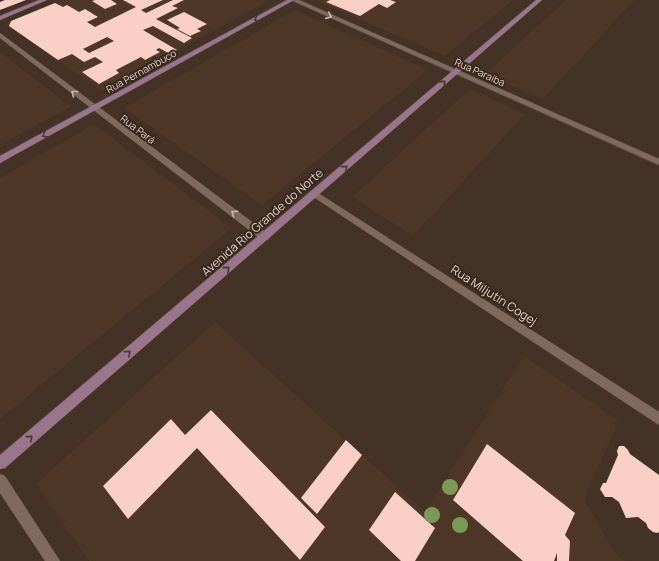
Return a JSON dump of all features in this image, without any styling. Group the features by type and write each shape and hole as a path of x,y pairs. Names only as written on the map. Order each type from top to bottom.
{"street":[{"path":"0,18 44,0"},
{"name":"Rua Paraiba","path":"293,0 659,162"},
{"name":"Rua Pernambuco","path":"0,160 293,0"},
{"name":"Avenida Rio Grande do Norte","path":"0,463 265,237 539,0"},
{"name":"Rua Pará","path":"0,36 265,237"},
{"name":"Rua Miljutin Cogej","path":"315,194 659,419"},
{"path":"0,481 53,561"}],"shaded area":[{"path":"62,0 270,0 102,91 5,24"},
{"path":"314,0 513,0 445,56"},
{"path":"566,0 634,0 543,99 485,74"},
{"path":"295,10 428,70 262,205 124,108"},
{"path":"0,52 71,107 0,145"},
{"path":"470,89 525,114 413,236 352,197"},
{"path":"94,124 232,228 0,419 0,178"},
{"path":"215,322 425,512 524,356 619,421 584,498 613,551 625,561 89,561 36,484"}],"building":[{"path":"5,0 26,0 0,10 0,2"},
{"path":"111,0 117,4 105,9 92,1"},
{"path":"123,0 163,0 141,10 146,13 173,0 184,0 172,6 178,8 156,19 192,38 184,43 153,26 143,30 177,50 170,54 159,48 156,50 160,52 145,60 141,57 116,70 119,73 99,84 82,72 103,62 95,57 84,62 72,54 58,60 9,26 11,21 55,3 63,7 67,5 79,12 85,9 98,17 87,22 95,27 136,7","holes":["107,37 114,41 89,53 83,49"]},
{"path":"330,0 390,0 396,2 387,8 379,4 360,16 326,2"},
{"path":"184,12 207,24 197,29 201,31 190,36 177,29 180,28 167,20"},
{"path":"211,410 325,527 300,560 197,448 128,519 103,486 171,419 185,435"},
{"path":"346,440 362,455 317,514 301,498"},
{"path":"487,444 575,513 565,535 570,541 569,561 557,561 557,553 554,561 523,561 453,500"},
{"path":"619,446 624,446 630,454 659,475 659,532 657,533 648,528 646,523 638,517 626,518 619,502 612,497 605,497 600,489 603,483 606,483 618,455 617,451"},
{"path":"395,492 435,528 415,561 401,561 369,530"}]}
